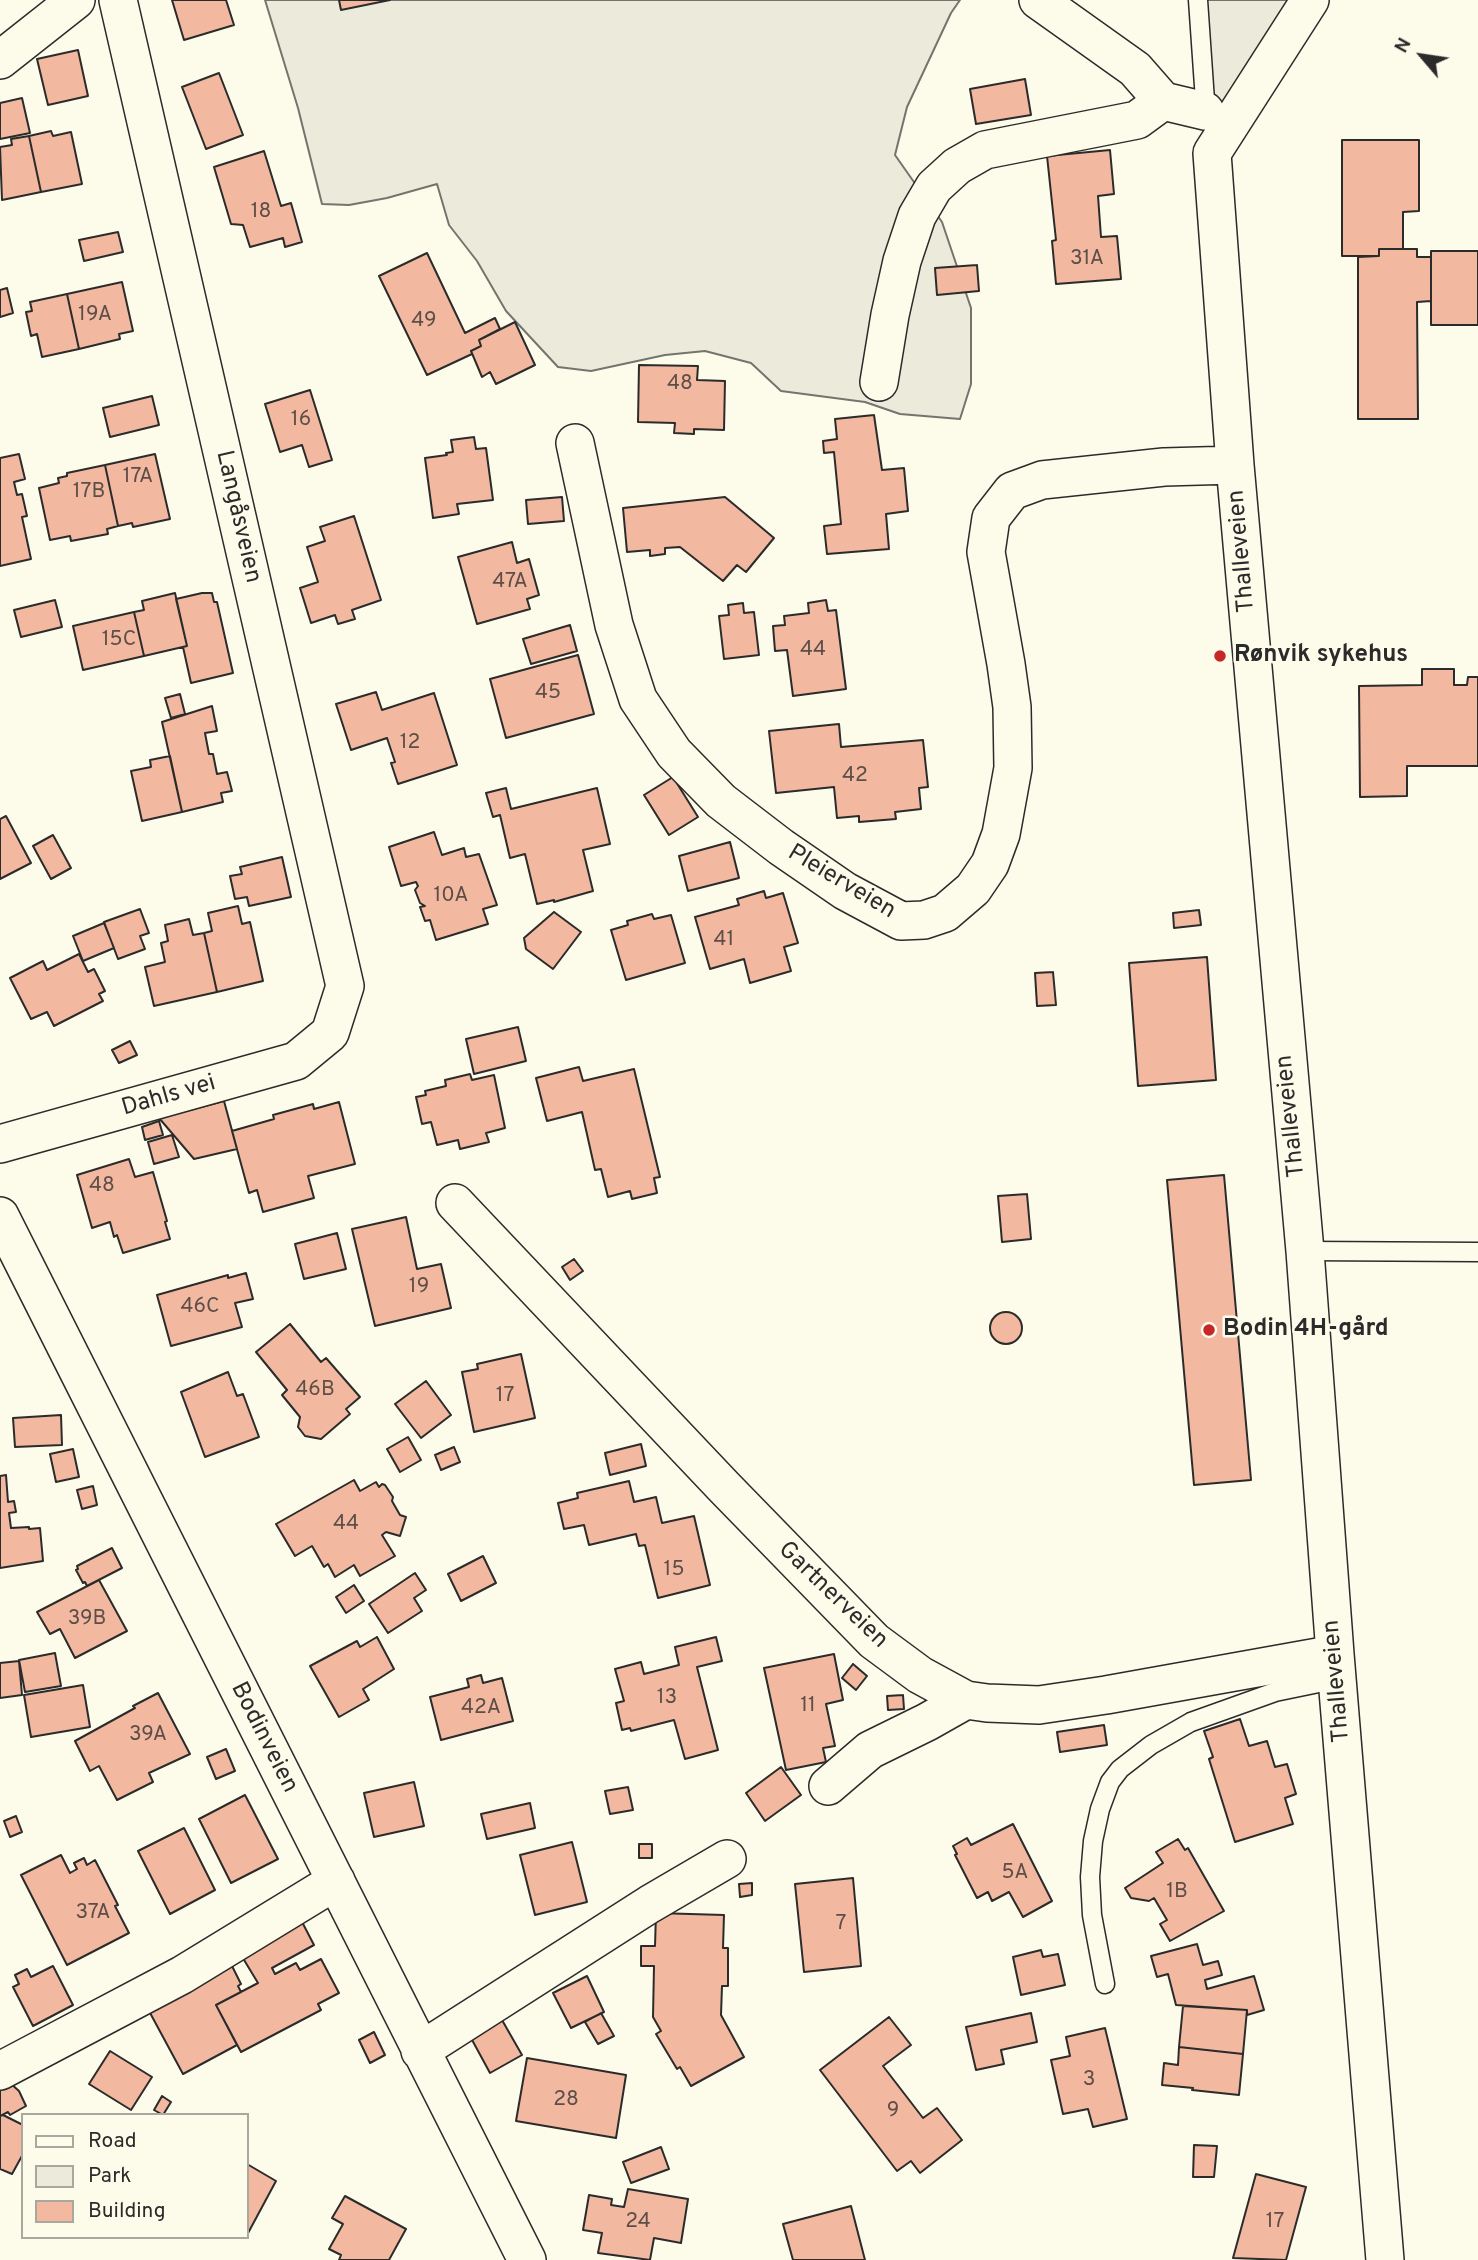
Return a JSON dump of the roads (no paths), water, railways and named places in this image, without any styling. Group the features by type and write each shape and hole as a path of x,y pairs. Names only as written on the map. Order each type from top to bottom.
{"street":[{"path":"0,60 76,0"},
{"name":"Langåsveien","path":"118,0 345,986 330,1032"},
{"path":"1038,0 1135,68 1163,101 1205,111"},
{"path":"1212,152 1310,0"},
{"path":"878,382 901,261 917,216 934,187 957,166 985,150 1137,120 1163,101"},
{"name":"Thalleveien","path":"1212,152 1235,465 1306,1251 1385,2260"},
{"name":"Pleierveien","path":"575,443 614,625 638,699 667,743 731,809 845,891 901,921 924,920 945,913 973,889 990,864 1001,834 1013,768 1012,707 986,552 991,518 1012,491 1042,480 1164,467 1235,465"},
{"name":"Dahls vei","path":"0,1144 296,1061 330,1032"},
{"name":"Gartnerveien","path":"455,1203 733,1497 874,1641 920,1675 966,1699 987,1703 1039,1704 1337,1666"},
{"name":"Bodinveien","path":"0,1216 527,2260"},
{"path":"828,1786 870,1750 966,1699"},
{"path":"420,2051 650,1904 727,1859"},
{"path":"0,2071 182,1975 336,1881"}],"lane":[{"path":"1198,0 1205,111 1212,152"},
{"path":"1306,1251 1478,1252"},
{"path":"1105,1984 1092,1915 1090,1877 1093,1841 1100,1808 1110,1783 1120,1769 1151,1745 1191,1722 1337,1666"}],"place":[{"name":"Rønvik sykehus","path":"1220,656"},
{"name":"Bodin 4H-gård","path":"1209,1330"}]}
